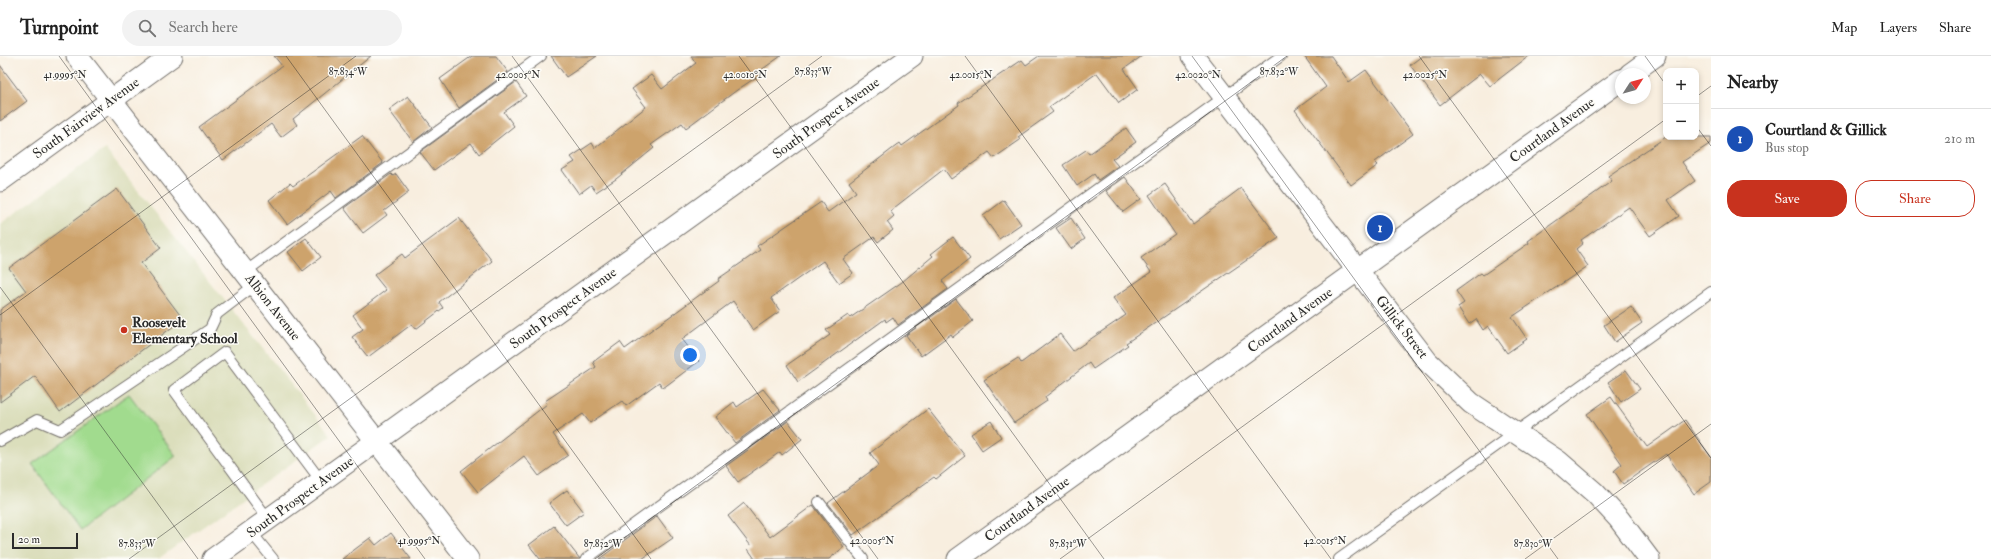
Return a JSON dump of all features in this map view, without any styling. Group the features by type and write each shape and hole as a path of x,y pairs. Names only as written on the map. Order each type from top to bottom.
{"street":[{"name":"Albion Avenue","path":"77,56 468,559"},
{"name":"South Fairview Avenue","path":"0,181 172,56"},
{"name":"South Prospect Avenue","path":"213,559 912,56"},
{"name":"Gillick Street","path":"1193,56 1427,360 1471,403 1558,461 1595,493 1619,519 1649,559"},
{"path":"1638,68 1655,56"},
{"name":"Courtland Avenue","path":"958,559 1615,84"}],"lane":[{"path":"0,441 37,420 60,430 210,329 217,314 250,279 541,56"},
{"path":"586,559 1281,56"},
{"path":"1339,559 1711,292"},
{"path":"268,519 174,390 225,352 321,481"},
{"path":"819,502 863,559"},
{"path":"251,532 273,559"}],"shaded area":[{"name":"Roosevelt Elementary School","path":"105,149 331,435 158,559 0,559 0,224"}],"green space":[{"path":"129,394 176,456 80,530 32,464"}],"building":[{"path":"274,56 371,56 293,119 297,125 281,137 271,124 223,160 199,127 282,66"},
{"path":"472,56 496,56 508,72 459,108 440,79"},
{"path":"551,56 597,56 566,77"},
{"path":"691,56 781,56 757,73 758,76 686,128 682,123 651,145 654,148 616,179 596,192 591,185 579,194 562,170 575,162 571,157 592,143 595,148 646,107 632,89 651,75 662,89 696,63"},
{"path":"1039,56 1142,56 1124,69 1138,89 1119,103 1097,73 1049,107 1053,112 1018,137 1020,140 994,158 989,152 951,179 944,169 890,211 894,216 887,222 893,230 878,242 874,237 843,259 853,273 839,283 823,261 771,298 780,311 753,330 733,301 682,339 699,361 663,388 659,382 626,406 622,401 590,423 583,414 553,434 568,455 539,476 524,456 478,492 461,471 547,404 545,401 596,367 593,362 620,342 625,349 719,281 718,279 760,250 757,246 821,202 828,212 856,192 849,182 900,143 902,146 959,105 958,103 1022,60 1026,65"},
{"path":"1304,56 1331,56 1349,82 1366,70 1413,134 1375,162 1378,165 1351,185 1295,110 1326,87"},
{"path":"1422,56 1529,56 1490,86 1480,74 1440,105 1410,65"},
{"path":"0,65 27,101 0,121"},
{"path":"516,82 526,96 504,112 514,126 479,154 471,143 434,170 420,152"},
{"path":"408,96 432,127 413,142 389,110"},
{"path":"1126,128 1136,142 1112,159 1118,166 1098,180 1094,174 1077,186 1063,165 1086,150 1089,154"},
{"path":"362,136 383,163 336,198 331,191 287,224 269,200 290,183 293,186"},
{"path":"1699,137 1711,137 1711,143 1682,162 1695,181 1668,200 1679,216 1650,236 1629,207 1581,240 1583,243 1576,249 1588,266 1512,317 1527,339 1507,353 1488,326 1483,330 1476,319 1469,324 1458,307 1464,303 1456,291 1481,273 1483,275 1529,243 1528,241 1612,181 1608,176 1663,139 1699,140"},
{"path":"391,174 393,176 396,174 409,192 384,211 387,215 363,233 344,208"},
{"path":"1125,177 1141,199 1123,212 1106,191"},
{"path":"1165,184 1193,224 1241,188 1279,238 1126,343 1128,345 1093,369 1089,363 1045,397 1047,401 1014,423 984,380 1018,358 1021,363 1060,334 1073,351 1126,315 1113,298 1151,272 1141,258 1175,234 1149,195"},
{"path":"117,189 161,248 141,263 183,319 60,412 35,376 0,402 0,310 26,291 9,268"},
{"path":"1004,200 1021,224 999,239 983,216"},
{"path":"459,218 492,261 439,302 443,308 416,329 412,324 368,357 352,337 363,329 353,315 386,290 374,275 402,254 405,258"},
{"path":"1071,218 1085,239 1071,249 1056,228"},
{"path":"953,237 970,259 942,281 948,289 898,325 893,317 886,322 885,319 798,382 787,365 830,335 826,330 848,315 850,318 902,282 933,256 931,254"},
{"path":"306,238 321,257 303,271 288,252"},
{"path":"956,299 973,321 953,337 951,334 921,356 906,335"},
{"path":"1631,307 1642,323 1615,342 1604,325"},
{"path":"1626,370 1640,389 1621,402 1608,382"},
{"path":"763,389 780,410 735,443 715,417 734,402 737,407"},
{"path":"1611,397 1647,447 1685,420 1711,457 1711,482 1694,494 1666,454 1623,484 1614,471 1622,464 1587,414"},
{"path":"928,409 965,456 936,479 934,477 853,535 828,503 879,465 870,453"},
{"path":"788,421 802,439 782,455 780,452 738,482 726,466"},
{"path":"991,421 1001,437 982,450 971,434"},
{"path":"567,490 584,512 566,525 549,503"},
{"path":"744,503 770,537 813,505 844,547 829,559 755,559 748,549 751,546 728,516"},
{"path":"657,516 673,538 642,559 599,559"},
{"path":"554,526 580,559 540,559 529,545"},
{"path":"391,533 411,559 342,559 370,538 376,545"}],"place":[{"name":"Courtland & Gillick","path":"1380,228"},
{"name":"Roosevelt Elementary School","path":"124,330"}]}
